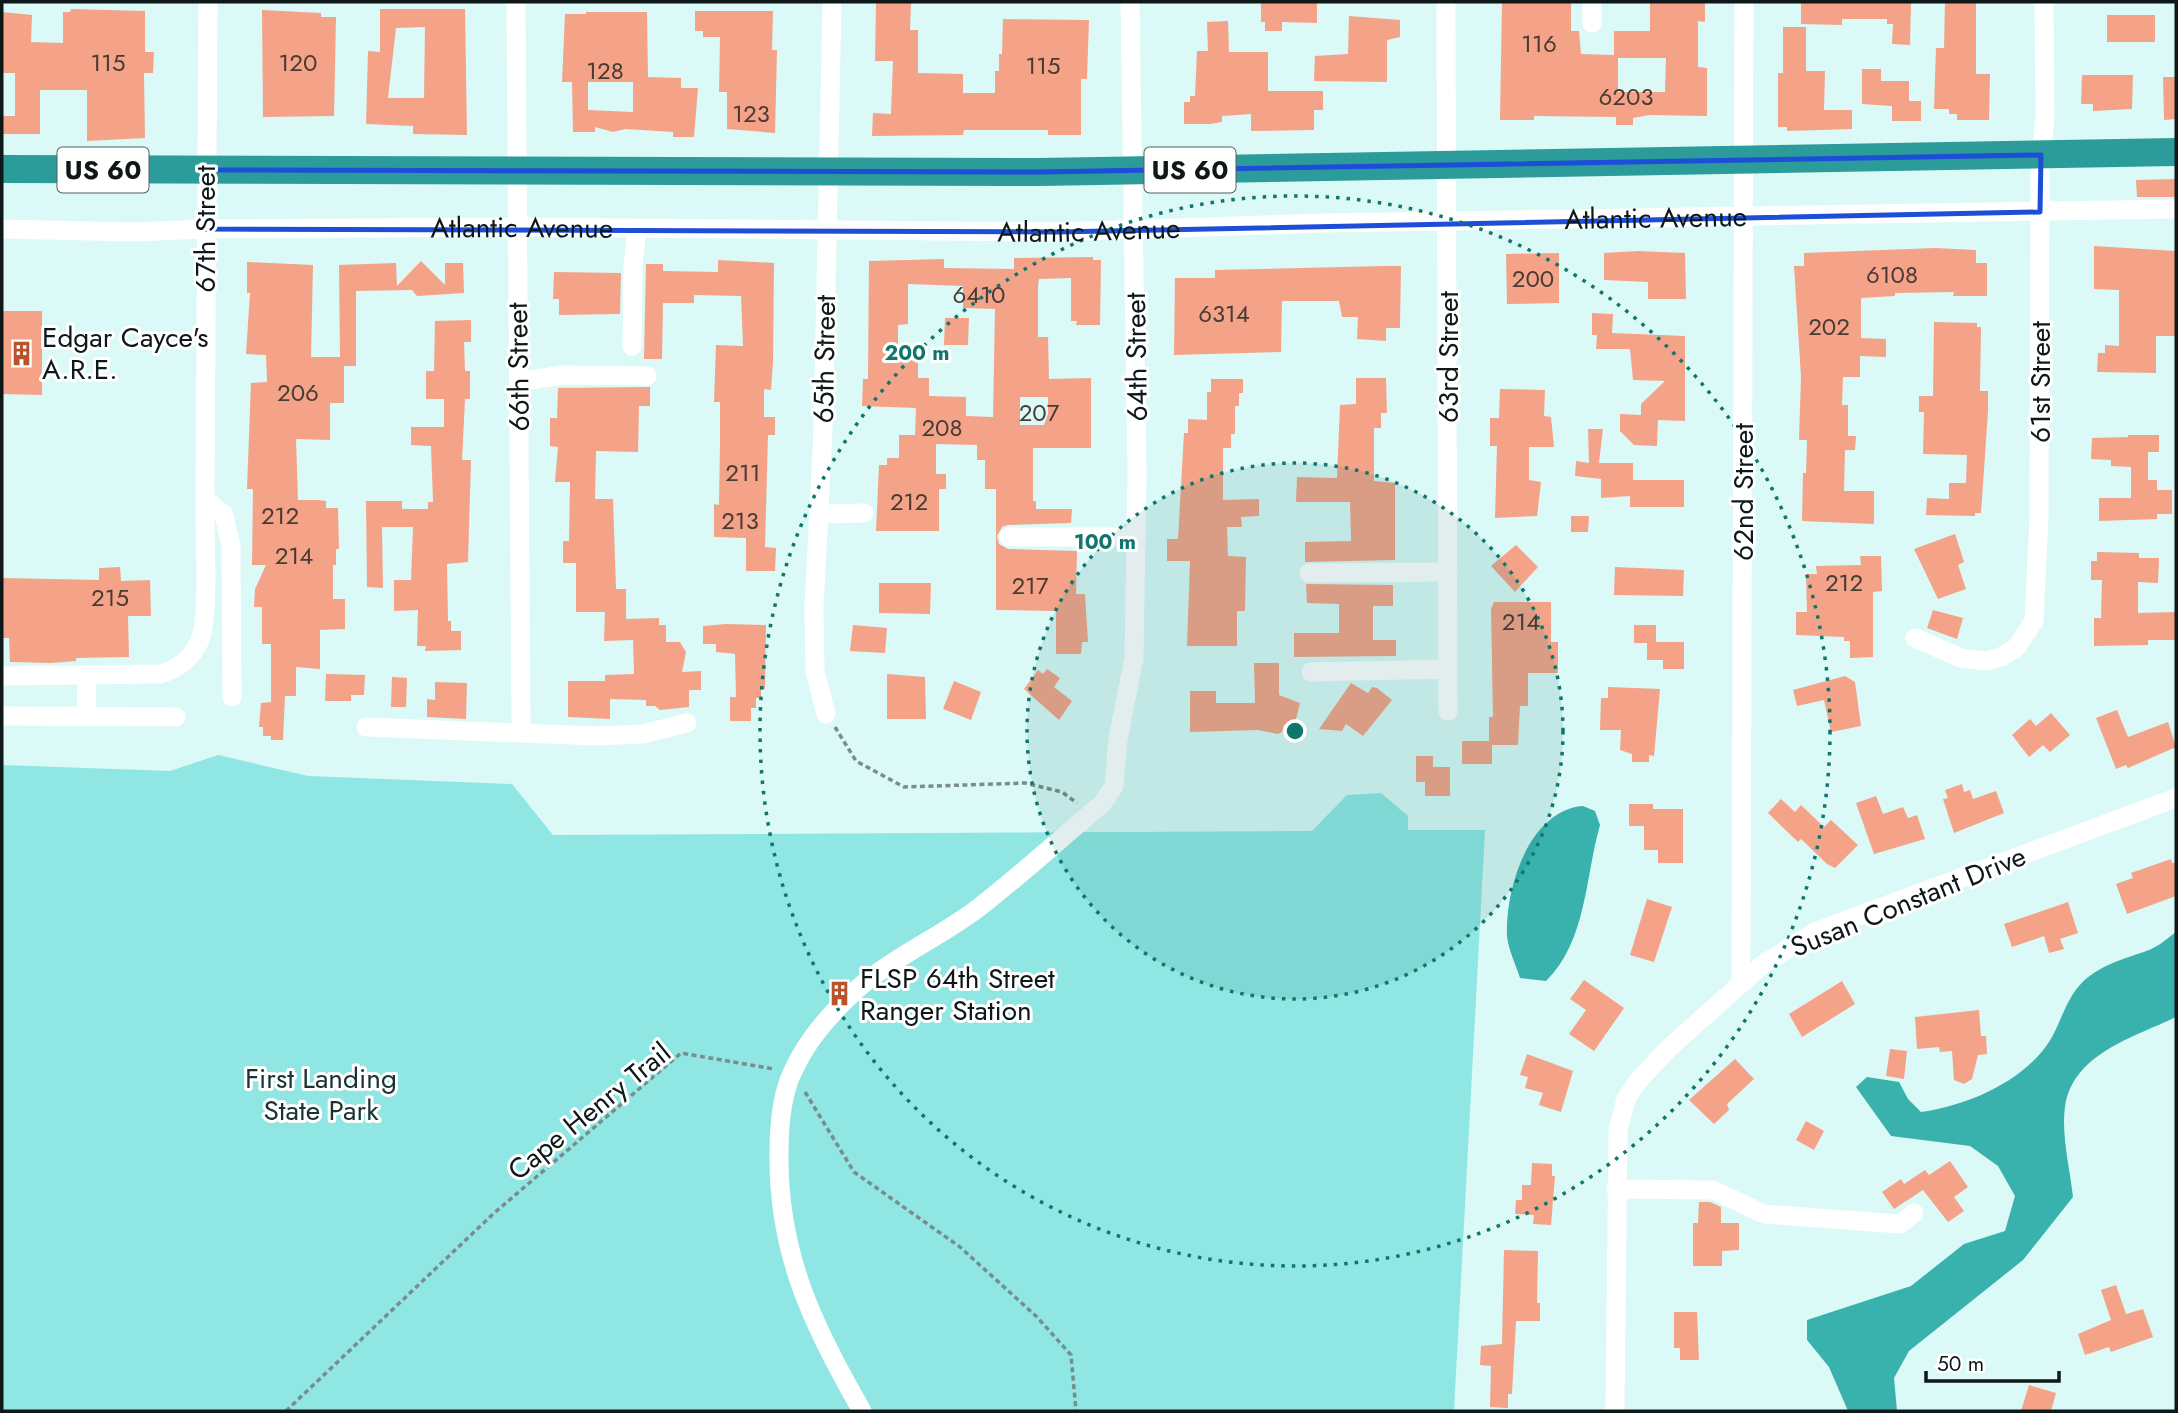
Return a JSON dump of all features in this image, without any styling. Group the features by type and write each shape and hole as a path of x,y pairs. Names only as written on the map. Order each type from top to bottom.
{"highway":[{"name":"Atlantic Avenue","path":"2,169 1132,171 2176,152"}],"street":[{"name":"67th Street","path":"2,676 160,674 180,665 193,652 204,624 204,170 208,2"},
{"name":"66th Street","path":"516,2 521,732"},
{"name":"65th Street","path":"826,714 815,671 832,2"},
{"name":"64th Street","path":"792,1071 824,1023 874,974 978,908 1107,799 1114,786 1118,739 1134,658 1135,230 1130,2"},
{"name":"63rd Street","path":"1446,2 1450,360 1448,711"},
{"path":"1592,2 1592,23"},
{"name":"62nd Street","path":"1741,982 1744,2"},
{"name":"61st Street","path":"1915,638 1961,658 1986,661 2001,657 2016,648 2034,621 2039,517 2040,212 2045,117 2044,2"},
{"name":"Atlantic Avenue","path":"2,229 135,232 516,227 1135,230 2176,209"},
{"path":"632,346 633,267 637,229"},
{"path":"519,382 562,375 647,376"},
{"path":"205,499 224,515 231,546 232,697"},
{"path":"820,514 864,513"},
{"path":"1009,537 1136,537"},
{"path":"1309,573 1448,572"},
{"path":"1311,672 1448,669"},
{"path":"86,675 86,717"},
{"path":"2,716 176,717"},
{"path":"366,727 596,736 643,734 687,723"},
{"name":"Susan Constant Drive","path":"1615,1411 1618,1131 1626,1099 1638,1081 1669,1048 1741,982 1762,965 1815,932 2176,798"},
{"path":"792,1071 779,1140 779,1182 784,1231 809,1312 862,1411"},
{"path":"1616,1189 1713,1190 1764,1214 1837,1222 1900,1224 1914,1213"}],"path":[{"path":"826,714 856,761 904,787 1025,783 1062,792 1091,813"},
{"name":"Cape Henry Trail","path":"286,1411 493,1214 681,1054 792,1071"},
{"path":"792,1071 854,1172 960,1247 1037,1317 1071,1355 1076,1411"}],"highlighted area":[{"path":"2041,155 2040,212 1057,232 205,229 204,170 1039,172"}],"green space":[{"name":"First Landing State Park","path":"218,755 308,776 512,784 553,835 1312,831 1347,795 1381,793 1408,816 1408,830 1485,830 1454,1411 2,1411 2,765 170,771"}],"shaded area":[{"path":"1583,806 1595,811 1600,825 1577,928 1570,947 1546,981 1520,978 1507,936 1510,896 1516,875 1535,836 1548,821 1564,811"},
{"path":"2176,932 2176,1017 2108,1049 2080,1073 2070,1088 2065,1107 2064,1129 2073,1197 2023,1260 1909,1351 1894,1378 1897,1411 1848,1411 1829,1367 1807,1340 1807,1320 1911,1286 1964,1244 2005,1231 2015,1196 1998,1166 1970,1146 1891,1136 1856,1087 1867,1077 1899,1082 1908,1099 1921,1112 1956,1104 1992,1090 2024,1069 2038,1056 2053,1035 2074,992 2086,979 2112,964 2153,948"}],"building":[{"path":"876,2 911,2 910,30 918,30 918,73 963,74 963,93 995,93 995,71 999,71 999,54 1002,54 1003,19 1089,20 1087,79 1081,79 1081,135 1048,135 1048,130 964,130 963,135 872,136 873,113 891,114 893,61 875,61"},
{"path":"1261,2 1317,2 1317,23 1282,22 1282,31 1265,31 1265,22 1261,22"},
{"path":"1502,2 1571,2 1571,31 1579,31 1581,54 1614,55 1614,31 1650,31 1650,2 1705,2 1705,22 1698,21 1698,67 1707,68 1707,116 1649,115 1633,118 1633,125 1616,125 1616,117 1534,116 1534,120 1500,120","holes":["1618,58 1666,58 1665,92 1618,92"]},
{"path":"1801,2 1911,2 1910,45 1892,44 1893,24 1887,24 1887,19 1842,19 1842,25 1801,24"},
{"path":"1945,2 1976,2 1976,74 1990,74 1989,120 1957,120 1957,114 1949,114 1949,109 1934,109 1936,48 1944,48"},
{"path":"71,9 145,11 145,52 154,52 153,73 144,73 145,138 87,141 87,90 40,90 40,134 2,134 2,116 15,116 15,73 2,73 2,12 32,15 31,42 63,43 63,12 70,12"},
{"path":"380,9 465,9 467,135 413,134 413,126 366,124 368,51 380,52","holes":["425,27 424,98 388,98 396,28"]},
{"path":"262,10 321,13 321,17 336,17 334,116 263,117"},
{"path":"695,11 773,11 772,50 777,50 775,133 727,129 727,92 719,92 720,37 703,37 703,31 695,31"},
{"path":"647,12 648,77 681,78 681,88 698,88 694,137 673,137 673,132 625,129 613,132 595,127 595,132 573,132 572,82 562,82 565,14","holes":["588,82 633,82 633,112 588,110"]},
{"path":"2107,15 2155,15 2155,42 2107,42"},
{"path":"1349,16 1400,20 1400,37 1387,40 1387,82 1314,81 1315,56 1348,54"},
{"path":"1228,21 1229,52 1268,52 1268,91 1323,91 1323,110 1314,110 1314,130 1251,131 1251,114 1222,116 1222,122 1210,124 1184,124 1184,102 1190,102 1190,96 1195,96 1197,51 1208,51 1207,22"},
{"path":"1783,27 1806,27 1806,71 1825,71 1824,110 1852,110 1852,129 1787,131 1787,127 1778,127 1778,73 1783,73"},
{"path":"1862,69 1881,69 1881,81 1909,81 1909,101 1921,101 1921,121 1892,121 1892,106 1862,104"},
{"path":"2082,75 2133,75 2132,109 2093,111 2093,104 2081,104"},
{"path":"2163,77 2176,77 2176,119 2164,120"},
{"path":"2176,179 2176,197 2137,197 2136,180"},
{"path":"2094,246 2176,251 2175,336 2156,336 2156,373 2097,372 2098,353 2105,353 2105,345 2119,346 2119,290 2094,289"},
{"path":"1935,248 1976,250 1976,263 1987,263 1987,296 1953,296 1954,292 1895,293 1895,296 1861,298 1861,338 1886,339 1886,357 1860,356 1860,377 1843,377 1842,405 1848,405 1848,436 1856,436 1855,450 1845,450 1844,491 1874,491 1874,524 1802,521 1807,440 1799,440 1801,377 1794,266 1804,266 1804,253"},
{"path":"1559,253 1559,303 1507,304 1506,254"},
{"path":"1604,253 1685,253 1686,299 1648,299 1648,282 1604,280"},
{"path":"1093,257 1093,260 1101,260 1100,325 1076,325 1077,321 1071,321 1071,278 1039,279 1038,285 1038,337 1048,337 1049,379 1091,378 1091,448 1033,448 1033,501 1036,501 1036,509 1072,509 1071,523 1008,525 1002,527 997,536 999,544 1008,549 1077,551 1076,594 1085,594 1088,642 1082,642 1081,654 1056,654 1056,611 996,610 996,489 985,489 985,460 977,460 977,445 936,444 936,474 946,474 946,489 939,489 939,531 876,531 879,465 887,465 887,458 899,458 899,435 915,435 916,408 862,406 863,379 868,379 869,261 944,259 944,268 1014,269 1014,258","holes":["908,284 963,286 963,308 995,309 993,417 966,416 966,397 929,396 929,378 918,378 918,361 898,359 898,325 908,324","1020,397 1048,397 1048,414 1044,425 1020,425"]},
{"path":"718,260 774,263 773,362 771,390 764,389 764,417 775,417 775,435 768,435 765,547 776,548 775,571 746,571 746,538 714,537 714,504 719,505 720,445 720,402 714,402 716,345 743,346 741,296 694,295 694,303 663,303 662,359 644,359 646,264 663,264 663,271 718,272"},
{"path":"421,261 445,285 445,263 463,263 464,293 417,296 412,290 356,291 356,366 344,366 344,403 330,403 330,440 296,439 298,500 326,501 326,508 338,508 339,549 336,549 336,565 333,565 333,599 345,599 345,629 320,630 320,669 296,667 296,696 285,696 283,740 271,740 271,736 263,736 263,727 259,727 261,703 271,702 271,644 262,644 262,607 254,607 255,589 266,565 252,565 253,489 247,489 251,383 267,382 266,355 246,354 250,293 247,293 247,262 313,265 311,357 340,357 339,265 396,263 397,286"},
{"path":"1401,266 1400,328 1386,328 1386,341 1357,339 1358,317 1342,317 1339,301 1282,301 1281,352 1174,355 1175,278 1215,278 1215,270"},
{"path":"554,272 621,273 620,314 559,315 559,299 553,299"},
{"name":"Edgar Cayce's A.R.E.","path":"2,311 42,311 42,395 2,394"},
{"path":"1592,313 1613,314 1612,333 1685,336 1685,421 1658,420 1657,446 1634,445 1620,431 1620,414 1641,415 1641,404 1665,381 1633,380 1630,349 1596,349 1597,335 1592,335"},
{"path":"945,318 969,318 968,345 944,345"},
{"path":"471,320 471,342 464,342 465,371 470,371 470,399 465,399 462,460 471,460 468,562 447,564 448,621 451,621 451,631 461,631 461,650 425,651 426,646 417,646 418,610 394,611 394,580 411,580 413,527 382,527 383,588 367,587 366,501 402,501 402,509 428,509 428,502 433,502 431,446 411,445 411,427 444,427 444,399 426,399 426,371 434,371 435,321"},
{"path":"1934,322 1977,323 1977,327 1981,327 1980,391 1988,391 1988,411 1981,513 1975,513 1975,516 1926,515 1927,498 1949,499 1949,483 1966,483 1967,455 1923,454 1924,412 1919,412 1919,396 1933,396"},
{"path":"1356,378 1386,378 1387,413 1381,413 1381,428 1374,428 1374,481 1395,483 1395,560 1305,562 1305,542 1351,541 1350,502 1296,502 1297,477 1337,478 1340,405 1356,404"},
{"path":"1211,379 1243,379 1243,393 1239,393 1239,406 1235,406 1235,434 1231,434 1231,448 1223,448 1223,500 1259,499 1259,516 1241,517 1242,527 1227,527 1228,556 1246,557 1245,611 1237,611 1237,646 1187,646 1190,561 1167,561 1167,539 1178,539 1184,433 1188,433 1188,419 1207,420 1207,392 1211,392"},
{"path":"650,387 650,406 639,406 638,452 596,451 595,499 613,499 616,589 626,589 626,619 659,618 659,625 666,625 666,642 680,642 686,652 682,672 701,671 701,690 689,690 689,707 660,710 655,706 646,706 646,700 610,699 610,719 568,717 568,681 605,681 605,675 634,674 633,640 604,641 605,612 576,612 576,563 563,563 563,541 569,541 570,482 555,482 558,447 550,446 550,418 557,418 558,388"},
{"path":"1500,389 1545,390 1544,416 1551,417 1554,447 1529,447 1529,480 1541,482 1537,516 1495,518 1497,446 1490,446 1490,418 1499,418"},
{"path":"1588,429 1603,429 1599,463 1633,463 1633,480 1684,480 1684,507 1630,507 1630,496 1601,498 1601,479 1575,476 1576,461 1589,463"},
{"path":"2159,435 2159,452 2148,452 2148,480 2157,480 2157,490 2172,490 2172,514 2157,514 2157,519 2099,521 2099,498 2131,498 2131,467 2111,466 2111,460 2091,459 2092,438"},
{"path":"1571,516 1589,516 1588,532 1571,532"},
{"path":"1955,534 1964,562 1958,565 1966,589 1938,599 1914,549"},
{"path":"1516,545 1538,567 1515,592 1491,566"},
{"path":"2097,552 2139,553 2139,558 2159,558 2158,583 2138,582 2138,613 2176,612 2176,640 2148,640 2148,645 2094,646 2094,618 2101,618 2102,580 2091,580 2091,561 2097,561"},
{"path":"1860,556 1881,556 1882,591 1873,592 1873,657 1850,658 1850,641 1844,641 1844,637 1796,635 1796,612 1807,612 1806,574 1817,574 1816,566 1861,565"},
{"path":"120,567 121,581 150,580 151,616 128,616 129,657 76,658 76,661 51,663 10,662 9,638 2,638 2,578 99,580 99,568"},
{"path":"1615,567 1684,570 1683,596 1614,595"},
{"path":"879,583 931,583 930,614 879,613"},
{"path":"1306,584 1393,585 1393,606 1373,606 1373,640 1396,640 1396,656 1294,657 1294,633 1339,633 1339,604 1307,603"},
{"path":"1494,602 1551,602 1551,642 1558,642 1558,673 1528,673 1528,706 1520,706 1518,745 1492,745 1492,764 1462,764 1462,741 1489,741 1489,717 1493,717 1491,609"},
{"path":"1933,610 1963,618 1957,639 1927,628"},
{"path":"766,625 765,689 761,689 761,698 756,698 756,708 751,708 751,721 730,721 730,697 736,697 735,654 716,652 716,644 703,644 703,626"},
{"path":"853,625 887,628 885,653 850,651"},
{"path":"1634,625 1656,625 1656,642 1684,642 1684,669 1663,669 1663,660 1647,660 1647,643 1634,643"},
{"path":"1254,663 1279,663 1279,695 1300,703 1294,727 1284,725 1282,732 1278,734 1258,730 1190,732 1190,691 1216,691 1216,703 1255,703"},
{"path":"1047,669 1060,678 1054,687 1072,701 1059,720 1024,689 1038,670 1043,674"},
{"path":"326,674 365,675 364,695 351,695 351,701 325,701"},
{"path":"887,674 925,677 926,719 887,719"},
{"path":"1845,676 1855,682 1861,726 1831,732 1824,700 1797,706 1793,690"},
{"path":"392,677 407,678 406,707 391,707"},
{"path":"954,681 981,692 971,720 943,709"},
{"path":"435,682 467,683 466,719 427,717 427,699 435,700"},
{"path":"1351,683 1368,693 1372,687 1377,688 1392,700 1363,736 1346,724 1342,731 1319,729"},
{"path":"1608,687 1660,689 1654,756 1649,755 1649,762 1632,762 1632,754 1620,750 1621,730 1600,730 1601,698 1608,698"},
{"path":"2117,710 2128,737 2168,722 2176,747 2128,768 2126,765 2116,769 2096,718"},
{"path":"2051,713 2070,735 2050,752 2043,745 2029,757 2012,735 2030,719 2036,726"},
{"path":"1416,756 1433,756 1433,767 1450,767 1450,796 1425,796 1425,782 1416,782"},
{"path":"1962,784 1964,792 1970,790 1973,799 1996,791 2004,813 1954,833 1943,799 1948,798 1945,790"},
{"path":"1876,796 1883,814 1903,807 1908,818 1917,815 1925,839 1874,854 1856,803"},
{"path":"1781,799 1795,812 1801,805 1824,827 1831,820 1858,845 1835,868 1827,864 1801,839 1798,842 1768,813"},
{"path":"1629,804 1653,804 1653,809 1683,809 1683,863 1658,863 1658,850 1644,850 1644,826 1629,826"},
{"path":"2171,859 2172,863 2176,862 2176,896 2127,914 2116,884 2133,878 2131,873"},
{"path":"1647,899 1672,907 1654,962 1630,955"},
{"path":"2068,902 2078,933 2060,939 2064,949 2049,953 2044,936 2012,947 2004,924"},
{"path":"1584,980 1624,1008 1594,1051 1569,1034 1586,1010 1570,999"},
{"path":"1842,981 1855,1004 1802,1037 1789,1014"},
{"path":"1979,1010 1981,1036 1986,1036 1987,1054 1978,1055 1972,1079 1964,1084 1954,1080 1952,1051 1940,1052 1939,1047 1917,1049 1915,1017"},
{"path":"1890,1049 1907,1051 1904,1079 1886,1076"},
{"path":"1527,1054 1573,1071 1561,1112 1539,1105 1543,1093 1525,1088 1528,1077 1520,1075"},
{"path":"1735,1059 1754,1079 1727,1104 1729,1110 1714,1124 1689,1100"},
{"path":"1806,1121 1824,1131 1814,1150 1796,1140"},
{"path":"1950,1161 1968,1187 1954,1197 1964,1211 1948,1222 1923,1190 1894,1209 1882,1192 1901,1179 1904,1184 1925,1170 1929,1175"},
{"path":"1532,1163 1552,1164 1552,1176 1555,1176 1551,1225 1533,1224 1534,1215 1515,1214 1516,1200 1522,1200 1522,1185 1531,1185"},
{"path":"1699,1202 1710,1202 1721,1207 1721,1223 1739,1223 1739,1250 1722,1251 1722,1266 1693,1266 1693,1223 1698,1223"},
{"path":"1504,1250 1538,1251 1537,1303 1540,1303 1540,1321 1516,1321 1512,1394 1508,1394 1508,1408 1490,1407 1491,1366 1480,1365 1481,1346 1502,1344"},
{"path":"2116,1285 2126,1314 2143,1309 2153,1337 2111,1352 2109,1347 2085,1355 2078,1334 2111,1320 2101,1290"},
{"path":"1674,1312 1697,1312 1699,1360 1680,1360 1680,1348 1674,1348"},
{"path":"2029,1385 2056,1393 2051,1411 2021,1411"}],"place":[{"name":"Edgar Cayce's A.R.E.","path":"22,353"},
{"name":"FLSP 64th Street Ranger Station","path":"840,994"}]}
